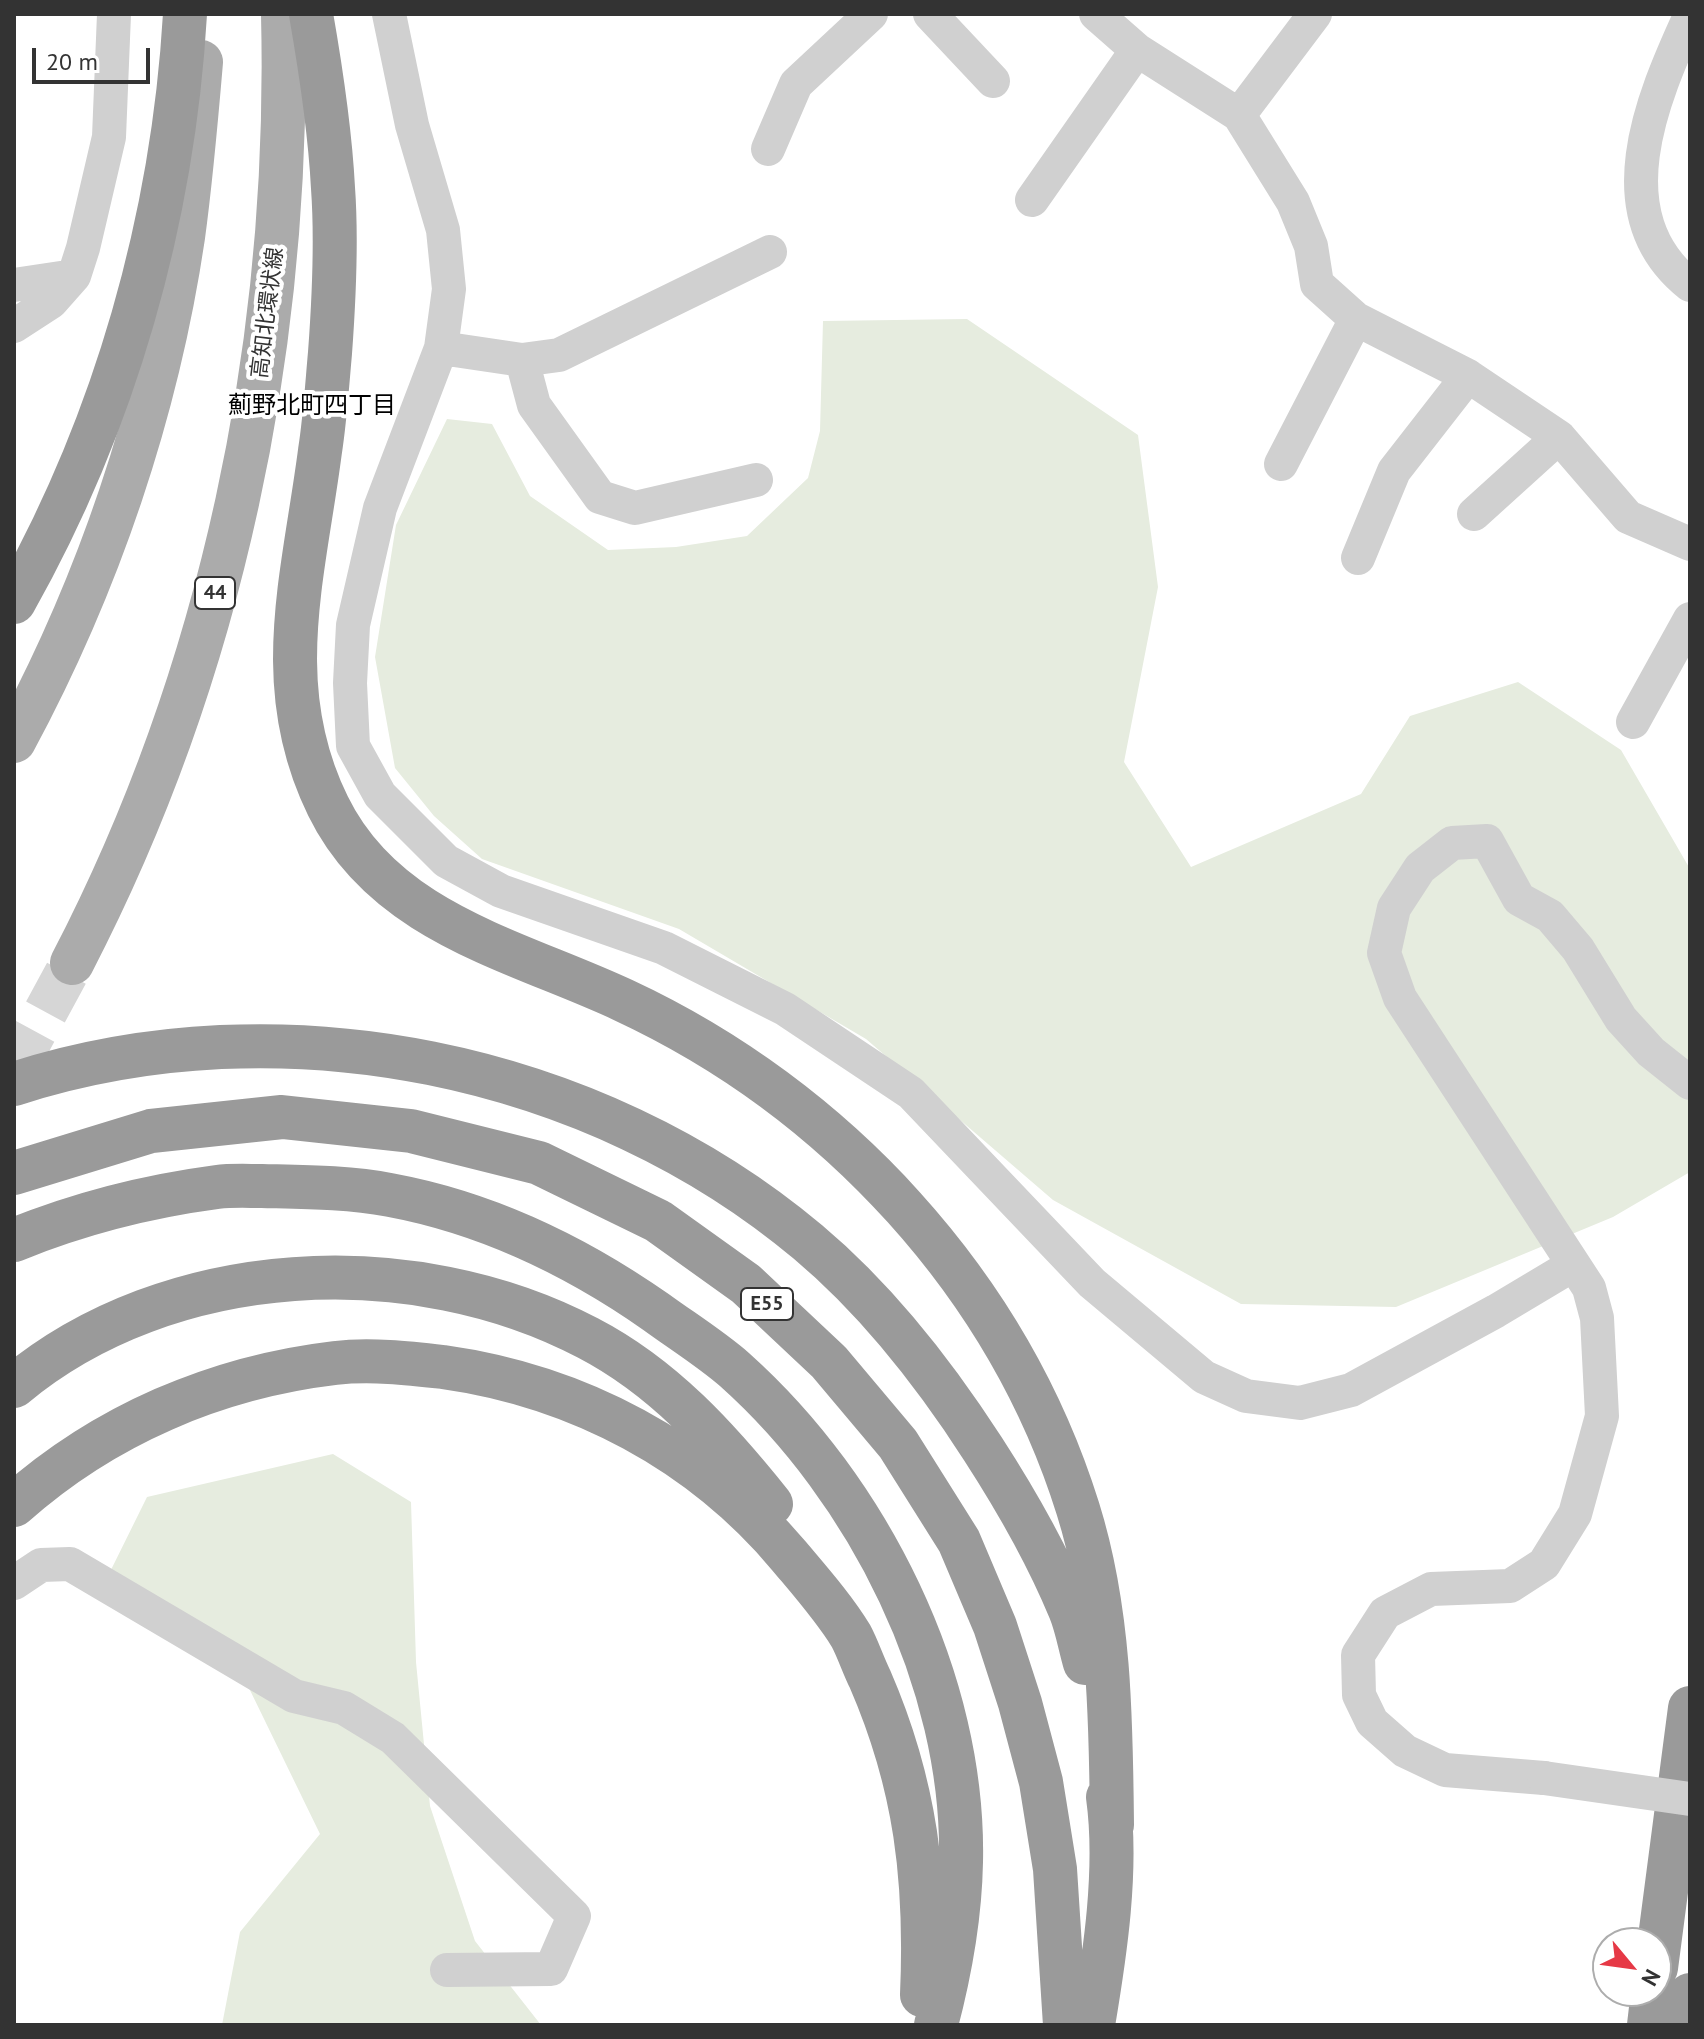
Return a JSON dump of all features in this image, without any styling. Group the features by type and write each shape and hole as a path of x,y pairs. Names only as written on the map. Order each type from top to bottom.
{"highway":[{"path":"14,602 59,514 130,395 146,272 174,123 185,14"},
{"path":"311,14 333,188 334,269 321,449 299,587 293,652 297,708 308,760 330,811 367,862 394,889 434,917 477,940 624,1000 699,1040 766,1083 833,1137 887,1189 938,1246 984,1311 1021,1372 1052,1437 1079,1513 1096,1585 1107,1666 1112,1825 1107,1912 1093,2025"},
{"path":"14,1084 100,1061 181,1050 265,1046 358,1052 444,1065 528,1088 603,1116 676,1152 745,1194 808,1242 864,1294 949,1398 1001,1477 1071,1613 1090,1682 1112,1825"},
{"name":"E55","path":"14,1173 151,1131 282,1117 411,1131 539,1163 658,1221 746,1284 829,1362 898,1444 959,1541 995,1626 1041,1782 1055,1869 1065,2025"},
{"path":"14,1240 132,1203 220,1186 309,1187 389,1194 470,1215 543,1244 614,1283 733,1369 782,1418 830,1475 871,1538 908,1612 937,1692 956,1774 961,1860 955,1935 936,2025"},
{"path":"14,1386 74,1345 134,1315 193,1296 249,1284 311,1279 373,1279 481,1295 535,1313 589,1338 639,1370 691,1412 775,1508 812,1564 851,1636 882,1707 909,1797 921,1864 924,1946 921,2025"},
{"path":"14,1505 82,1454 147,1415 211,1390 276,1373 338,1362 406,1362 471,1371 536,1388 591,1408 651,1437 705,1474 760,1521 851,1636"},
{"path":"1661,1927 1690,1708"},
{"path":"1686,2025 1690,1995"}],"main road":[{"path":"14,741 61,644 113,516 130,395 183,239 194,146 202,14"},
{"name":"高知北環状線","path":"72,963 106,897 144,809 177,720 231,532 252,431 269,321 281,201 285,96 283,14"}],"street":[{"path":"14,326 51,302 74,276 83,248 109,137 114,14"},
{"path":"389,14 412,125 443,230 449,289 441,348 380,508 353,625 350,683 353,746 380,795 446,861 501,891 664,948 785,1009 911,1093 1092,1283 1204,1377 1246,1396 1300,1403 1351,1390 1573,1265"},
{"path":"768,149 796,84 871,14"},
{"path":"930,14 993,81"},
{"path":"1096,14 1137,50 1239,115 1293,202 1311,246 1317,284 1356,319 1468,376 1559,437 1628,517 1690,544"},
{"path":"1239,115 1315,14"},
{"path":"1690,16 1649,117 1640,171 1642,200 1652,237 1672,271 1690,285"},
{"path":"1032,200 1137,50"},
{"path":"441,348 522,360 559,355 770,252"},
{"path":"14,285 74,276"},
{"path":"1281,464 1356,319"},
{"path":"522,360 534,405 600,497 635,508 756,480"},
{"path":"1358,558 1394,471 1468,376"},
{"path":"1474,514 1559,437"},
{"path":"1633,722 1690,619"},
{"path":"1690,1083 1651,1052 1621,1019 1578,949 1550,916 1519,899 1487,841 1452,843 1420,868 1394,908 1384,953 1400,998 1589,1288 1597,1318 1602,1416 1575,1514 1544,1564 1510,1586 1431,1589 1385,1613 1358,1655 1359,1695 1372,1722 1405,1751 1445,1770 1544,1778 1690,1799"},
{"path":"14,1583 41,1565 70,1564 294,1696 344,1708 393,1738 574,1916 551,1969 447,1970"}],"shaded area":[{"path":"967,319 1138,435 1158,587 1124,762 1191,867 1361,794 1410,716 1518,682 1621,750 1690,869 1690,1172 1613,1217 1396,1307 1241,1304 1053,1200 866,1039 679,929 482,859 434,816 395,768 375,657 396,525 447,419 492,424 530,496 608,550 676,547 747,536 808,478 820,431 823,321"},
{"path":"333,1454 411,1502 416,1662 430,1806 475,1941 541,2025 222,2025 240,1932 320,1834 247,1684 104,1584 147,1497"}],"tunnel":[{"path":"14,1070 72,963"}],"district":[{"name":"薊野北町四丁目","path":"312,406"}]}
